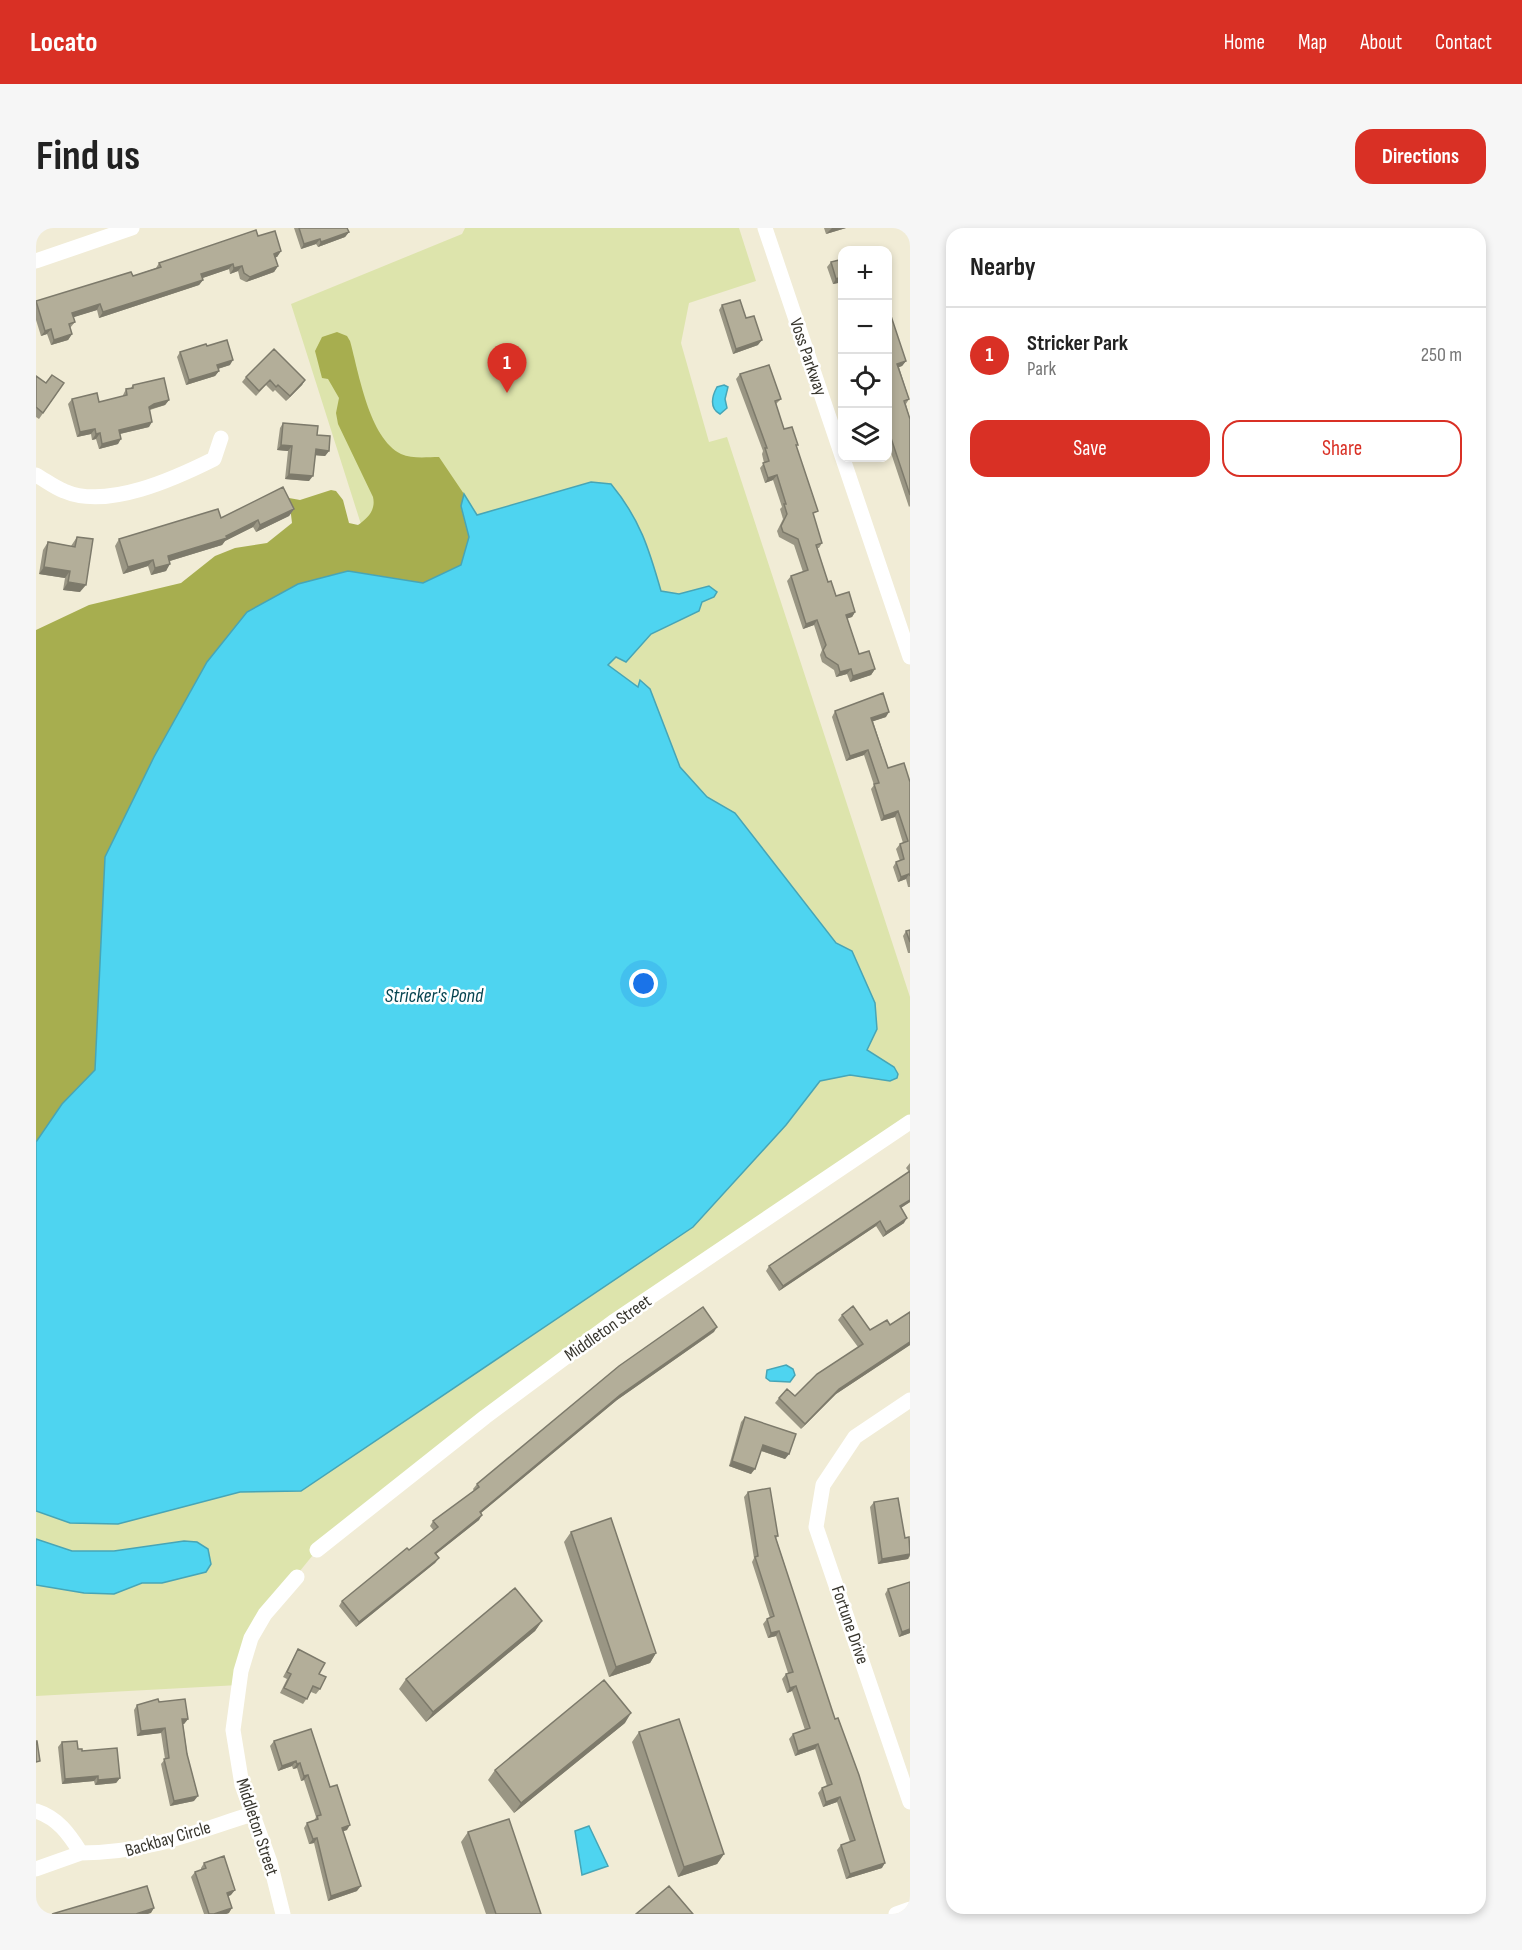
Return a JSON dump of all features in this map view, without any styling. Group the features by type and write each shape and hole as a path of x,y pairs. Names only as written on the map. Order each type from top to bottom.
{"street":[{"path":"36,261 132,228"},
{"name":"Voss Parkway","path":"765,228 910,657"},
{"path":"36,475 65,492 106,497 176,478 205,464 214,459 221,438"},
{"name":"Middleton Street","path":"317,1550 485,1417 613,1322 910,1122"},
{"name":"Fortune Drive","path":"910,1400 855,1437 823,1485 816,1527 910,1802"},
{"name":"Middleton Street","path":"284,1914 270,1862 242,1785 233,1730 241,1671 251,1638 265,1614 297,1577"},
{"path":"36,1811 50,1816 58,1823 81,1853"},
{"name":"Backbay Circle","path":"36,1869 81,1853 117,1853 149,1848 252,1814"},
{"path":"896,1914 910,1909"}],"green space":[{"name":"Stricker's Pond","path":"465,228 739,228 756,281 689,303 681,343 709,442 727,437 910,997 910,1122 613,1322 317,1550 265,1614 239,1685 36,1696 36,632 366,540 291,304 462,234"},
{"path":"337,332 347,336 350,341 373,420 390,446 405,456 439,457 464,494 461,507 469,537 461,565 423,583 348,571 247,612 207,662 154,757 105,857 95,1071 62,1104 36,1142 36,630 89,605 181,583 215,556 235,548 267,543 292,523 289,498 300,500 331,490 336,491 343,500 349,523 358,525 365,520 372,510 373,497 338,424 336,413 339,398 328,379 322,378 315,351 322,337"}],"water":[{"path":"724,385 728,387 725,399 727,408 720,414 714,409 713,398 717,387"},
{"name":"Stricker's Pond","path":"591,482 611,484 621,497 648,548 661,591 679,594 709,586 717,592 714,597 702,602 699,611 651,634 626,662 616,657 608,665 638,687 640,680 650,689 680,767 707,797 735,813 836,943 852,951 875,1003 877,1029 867,1050 894,1067 898,1074 897,1078 890,1081 850,1075 820,1081 786,1125 693,1227 301,1491 240,1492 118,1524 70,1523 36,1511 36,1142 62,1104 95,1070 105,857 154,757 207,662 247,612 298,584 348,571 423,583 461,565 469,537 461,506 464,494 477,515"},
{"path":"786,1365 793,1369 795,1375 790,1382 770,1381 766,1378 767,1370"},
{"path":"36,1539 72,1551 114,1551 184,1541 197,1542 208,1549 211,1564 206,1572 162,1583 142,1583 114,1594 84,1593 36,1585"},
{"path":"589,1826 608,1866 582,1875 575,1831"}],"building":[{"path":"299,228 347,228 349,232 321,242 320,239 304,244"},
{"path":"256,230 258,236 275,231 281,251 274,254 278,266 250,277 244,273 242,266 234,268 233,264 201,274 203,280 103,312 100,304 72,313 75,322 69,324 72,334 54,340 51,329 45,331 36,301 131,272 133,276 161,267 159,263"},
{"path":"838,260 838,278 836,279 831,262"},
{"path":"740,300 746,318 754,316 762,340 736,349 722,305"},
{"path":"892,319 906,361 897,364 909,399 904,401 910,419 910,495 892,441"},
{"path":"227,340 233,360 217,365 219,371 189,380 180,352"},
{"path":"274,349 305,380 290,396 270,380 259,391 246,377"},
{"path":"769,365 781,399 775,401 784,429 792,427 818,511 813,513 822,543 816,545 828,582 831,581 836,596 849,592 855,612 846,615 859,654 869,651 875,669 853,676 851,669 840,672 838,665 826,657 823,650 826,645 817,620 806,624 791,576 808,570 798,539 783,532 781,526 787,514 784,504 786,504 777,475 768,478 763,463 769,461 765,448 767,448 740,374"},
{"path":"52,375 64,383 43,413 36,407 36,376 46,383"},
{"path":"164,378 169,400 149,407 152,422 119,430 121,439 102,444 100,433 96,434 95,429 80,432 72,399 97,393 99,402 127,395 126,389 133,388 133,385"},
{"path":"283,423 318,426 317,435 330,436 329,451 316,449 313,476 289,474 292,446 281,445"},
{"path":"283,487 294,509 260,525 258,520 226,536 227,538 168,556 170,564 155,568 153,560 128,567 119,539 218,509 221,518"},
{"path":"77,537 93,539 86,585 68,582 70,571 44,567 48,542 75,547"},
{"path":"883,693 889,712 871,718 888,768 904,763 910,782 910,876 909,874 901,877 896,862 904,859 900,844 908,841 898,811 884,816 874,784 879,783 868,750 850,756 835,711"},
{"path":"910,930 910,942 906,931"},
{"path":"910,1171 910,1200 900,1206 907,1218 886,1232 880,1221 783,1286 769,1266"},
{"path":"853,1306 870,1330 887,1320 890,1325 910,1312 910,1342 839,1389 805,1424 779,1398 787,1389 795,1396 817,1374 863,1344 842,1315"},
{"path":"703,1307 717,1327 620,1395 480,1512 482,1515 435,1553 439,1558 359,1622 342,1601 407,1548 409,1550 438,1527 433,1521 479,1487 477,1484 619,1366"},
{"path":"745,1417 796,1434 789,1454 763,1445 755,1469 732,1461"},
{"path":"770,1488 778,1536 775,1536 835,1719 838,1718 859,1775 885,1863 850,1874 841,1845 855,1840 840,1797 826,1802 822,1788 832,1784 818,1744 798,1751 793,1734 810,1728 796,1686 790,1688 786,1674 793,1672 779,1631 771,1633 767,1619 774,1616 755,1557 758,1556 748,1492"},
{"path":"898,1498 905,1538 909,1537 910,1554 882,1559 874,1502"},
{"path":"611,1518 656,1653 616,1667 571,1532"},
{"path":"910,1582 910,1629 902,1632 888,1589"},
{"path":"515,1588 542,1621 433,1712 406,1679"},
{"path":"298,1649 325,1663 319,1674 326,1677 320,1689 313,1686 307,1699 284,1688 291,1674 287,1672"},
{"path":"604,1680 631,1713 521,1803 495,1770"},
{"path":"158,1699 159,1702 185,1699 188,1719 182,1719 187,1754 198,1796 174,1801 164,1759 169,1758 165,1728 141,1731 137,1705"},
{"path":"679,1719 724,1854 684,1867 639,1732"},
{"path":"311,1729 330,1787 337,1785 350,1825 342,1828 361,1886 331,1896 317,1838 313,1839 307,1823 318,1819 317,1816 321,1815 308,1775 304,1776 300,1763 297,1764 296,1761 282,1766 274,1741"},
{"path":"36,1741 40,1761 36,1762"},
{"path":"77,1741 78,1749 82,1751 117,1748 120,1778 98,1780 98,1776 65,1779 62,1742"},
{"path":"509,1819 541,1914 496,1914 468,1832"},
{"path":"224,1856 235,1890 227,1893 232,1908 209,1914 195,1872 206,1868 204,1863"},
{"path":"147,1886 154,1908 136,1914 52,1914"},
{"path":"669,1886 693,1914 636,1914"}],"place":[{"name":"Stricker Park","path":"507,393"}]}
